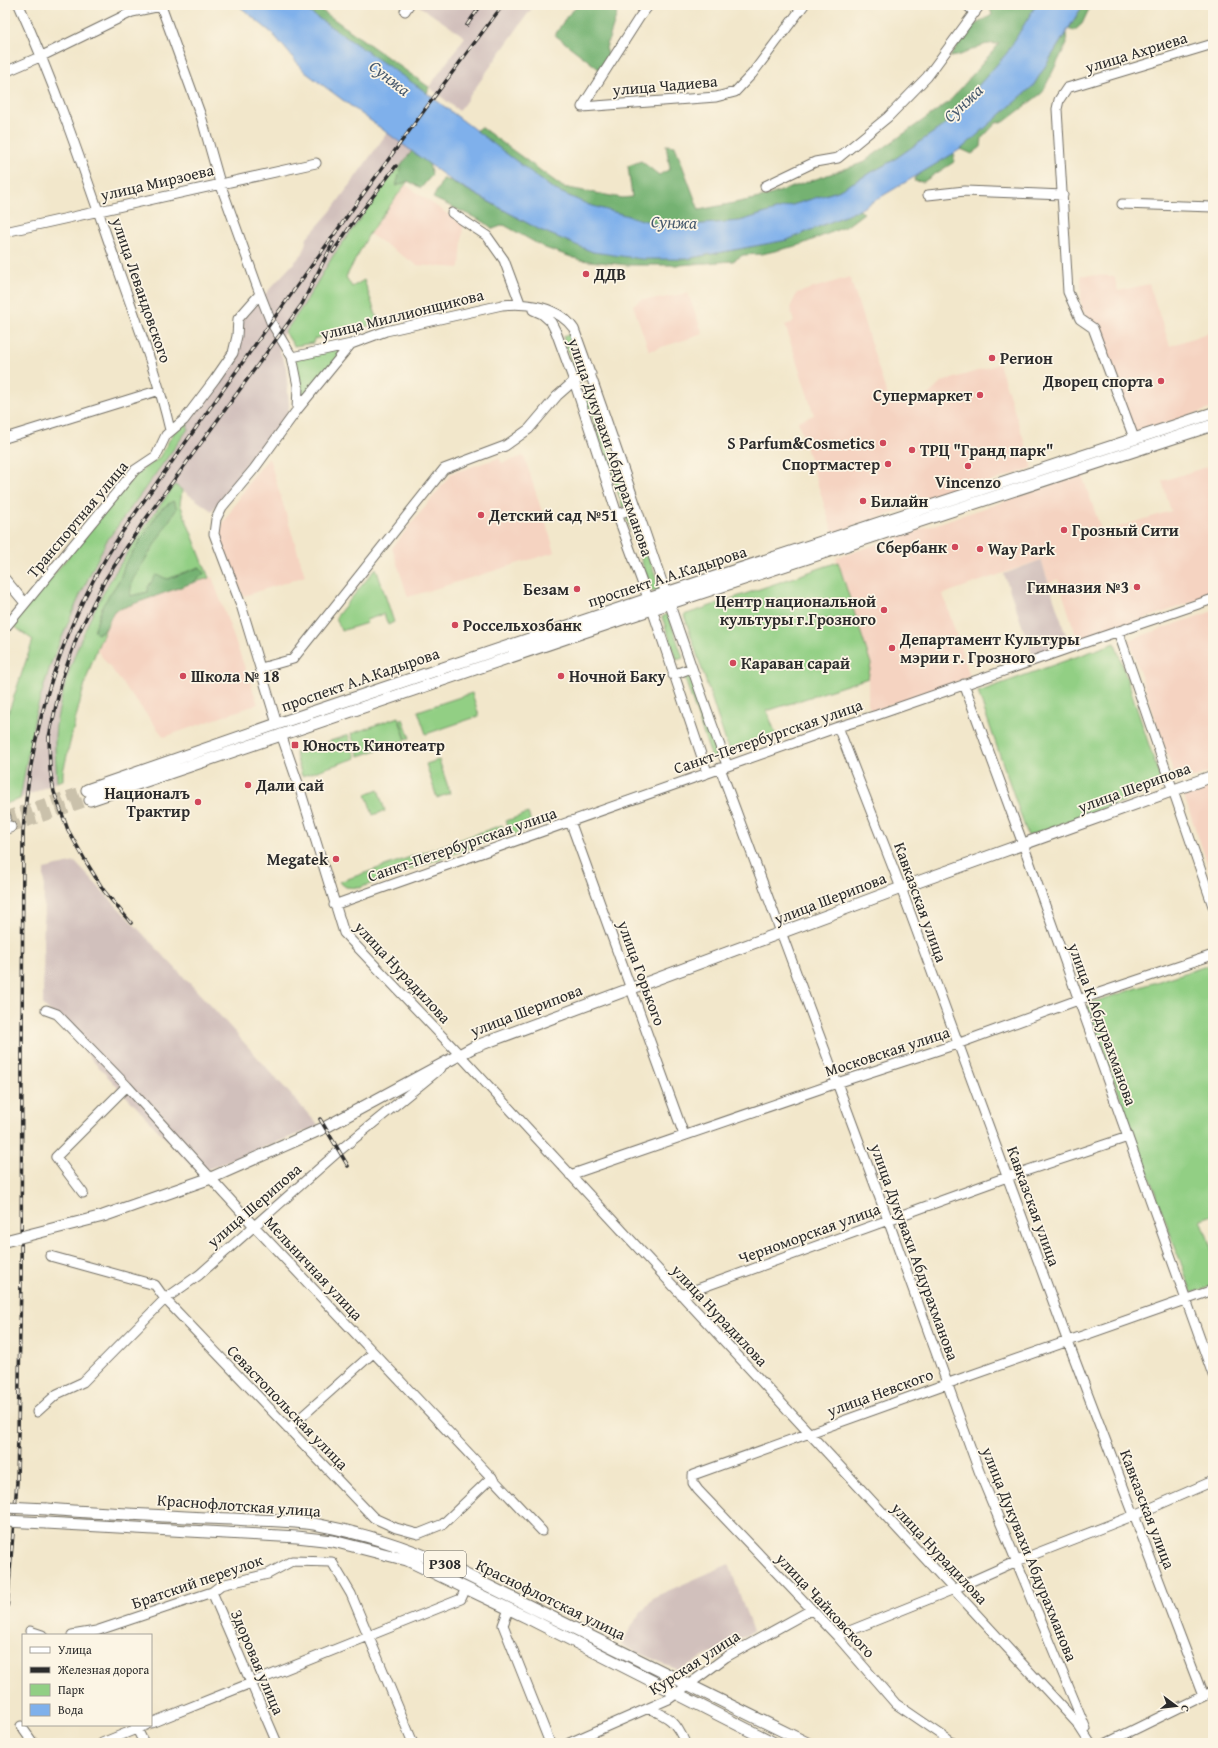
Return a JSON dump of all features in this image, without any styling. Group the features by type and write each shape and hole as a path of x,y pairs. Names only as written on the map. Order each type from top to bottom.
{"main road":[{"name":"проспект А.А.Кадырова","path":"88,795 1134,438 1213,413"},
{"name":"проспект А.А.Кадырова","path":"668,598 1044,480 1213,425"},
{"name":"улица Шерипова","path":"5,1241 103,1216 211,1178 326,1127 459,1054 493,1039 781,934 1172,787 1213,776"},
{"name":"Краснофлотская улица","path":"5,1507 318,1525 367,1535 411,1549 446,1565 807,1743"},
{"name":"Краснофлотская улица","path":"5,1522 297,1537 333,1541 407,1560 509,1609 774,1743"}],"street":[{"name":"улица Левандовского","path":"19,5 42,56 99,211 160,390 170,430"},
{"name":"улица Чадиева","path":"649,5 639,18 582,107 716,97 735,92 752,74 804,5"},
{"path":"765,186 815,162 838,158 888,117 927,77 977,9 967,5"},
{"path":"5,72 42,56 132,12 160,6 201,116 220,183 260,294 271,322 292,357 298,386 297,410"},
{"name":"улица Ахриева","path":"1063,195 1057,109 1059,100 1067,88 1213,44"},
{"name":"улица Мирзоева","path":"5,232 220,183 316,163"},
{"path":"928,194 965,191 1063,195 1068,292 1080,319 1093,328 1134,438"},
{"path":"1122,204 1213,207"},
{"path":"452,213 487,236 504,260 520,303"},
{"name":"Транспортная улица","path":"5,628 135,470 156,456 170,430 184,420 233,353 238,336 238,318 260,294"},
{"name":"улица Дукувахи Абдурахманова","path":"520,303 548,310 570,322 574,330 591,374 668,598 723,767 781,934 888,1220 946,1384 1091,1743"},
{"name":"улица Дукувахи Абдурахманова","path":"520,303 542,314 551,322 556,332 574,381 617,514 650,604 707,772"},
{"name":"улица Миллионщикова","path":"292,357 351,344 386,331 502,305 520,303"},
{"path":"556,332 574,330"},
{"name":"улица Нурадилова","path":"351,344 297,410 254,469 222,507 216,519 214,534 241,606 272,708 299,786 334,905 344,933 459,1054 954,1589 1077,1723 1091,1743"},
{"path":"261,668 293,659 444,469 505,446 529,429 557,396 574,381 591,374"},
{"path":"5,438 160,390"},
{"path":"617,514 637,508"},
{"path":"5,579 25,603"},
{"name":"Санкт-Петербургская улица","path":"334,905 707,772 1118,631 1213,600"},
{"path":"1118,631 1213,906"},
{"path":"674,675 691,668"},
{"name":"улица К.Абдурахманова","path":"964,684 1023,844 1213,1375"},
{"name":"Кавказская улица","path":"838,727 901,888 957,1044 1068,1342 1203,1696"},
{"name":"улица Горького","path":"570,821 684,1136"},
{"name":"Московская улица","path":"570,1174 836,1083 957,1044 1078,1000 1213,955"},
{"name":"Мельничная улица","path":"46,1010 56,1014 127,1086 254,1226 542,1531"},
{"name":"улица Шерипова","path":"37,1412 57,1394 83,1382 165,1299 199,1274 339,1151 459,1054"},
{"path":"83,1193 56,1157 127,1086"},
{"name":"Черноморская улица","path":"681,1295 1007,1177 1128,1137"},
{"path":"50,1256 154,1285 165,1299"},
{"name":"улица Невского","path":"693,1475 1213,1290"},
{"name":"Севастопольская улица","path":"165,1299 374,1518 396,1528 418,1534 443,1524 492,1477"},
{"path":"288,1429 373,1353"},
{"name":"улица Чайковского","path":"693,1475 693,1483 698,1490 837,1636 896,1704 953,1743"},
{"path":"837,1636 954,1589 1017,1561 1135,1515 1213,1481"},
{"name":"Братский переулок","path":"84,1634 97,1633 212,1592 221,1585 268,1574 292,1561 332,1562 350,1594 368,1637"},
{"path":"152,1723 460,1599 466,1588"},
{"name":"Здоровая улица","path":"212,1592 277,1743"},
{"path":"509,1609 503,1625 550,1743"},
{"name":"Курская улица","path":"569,1743 677,1694 726,1657 811,1610"},
{"path":"30,1631 39,1634"},
{"path":"368,1637 413,1743"},
{"path":"1107,1743 1213,1691"},
{"path":"648,1708 664,1715 672,1721 679,1729 685,1743"},
{"path":"21,1726 33,1743"},
{"path":"102,1743 139,1726 144,1743"}],"shaded area":[{"path":"418,5 534,5 459,111 429,87 465,37"},
{"path":"387,133 412,151 392,175 333,256 303,306 277,343 286,367 289,406 288,417 212,511 175,485 83,631 68,677 57,720 55,751 57,782 20,799 35,715 51,663 80,595 106,542 188,429 187,421 236,354 242,319 303,253 307,238 331,211"},
{"path":"406,185 463,225 460,268 417,265 369,234"},
{"path":"1081,275 1114,276 1118,291 1149,284 1170,346 1213,331 1213,408 1135,433 1081,307"},
{"path":"850,277 886,392 892,404 928,395 942,382 999,364 1033,468 833,533 798,421 814,415 785,325 794,322 790,308 797,293"},
{"path":"688,293 703,334 649,351 633,305 642,299 657,299"},
{"name":"Детский сад №51","path":"524,456 555,552 408,597 392,548 452,473 499,458 502,463"},
{"path":"269,458 305,576 244,596 220,538 222,525 252,478"},
{"path":"1213,465 1213,595 1078,642 1058,579 1049,583 1041,560 943,594 970,677 872,711 868,704 868,678 871,664 836,558 1082,475 1102,532 1171,511 1162,481"},
{"path":"1041,560 1069,644 1033,657 1004,574"},
{"name":"Школа № 18","path":"212,577 258,704 164,737 96,649 114,611"},
{"path":"1213,611 1213,771 1177,783 1129,640"},
{"path":"1213,786 1213,880 1184,796"},
{"path":"75,862 214,1009 319,1126 198,1173 82,1049 43,1005 44,869"},
{"path":"729,1564 753,1632 678,1670 621,1645 636,1619 654,1597"}],"green space":[{"path":"299,5 314,5 429,87 427,94"},
{"path":"579,5 597,5 599,8 611,8 617,14 606,48 609,58 600,70 555,35 567,16"},
{"path":"989,5 1036,5 1007,53 943,126 892,161 838,191 740,221 667,227 589,205 553,189 475,131 481,127 563,187 622,198 632,197 628,166 641,161 659,175 670,169 666,145 675,146 699,210 764,197 862,163 949,102 999,44 985,44 964,54 950,57 969,28 992,15"},
{"path":"1083,5 1091,5 1082,24 1074,31 1069,29"},
{"path":"1066,33 1067,43 1042,93 1004,122 996,123 982,138 981,147 972,154 961,149 1033,86"},
{"path":"412,151 429,164 432,175 421,188 408,181 396,186 402,164"},
{"path":"954,153 954,162 923,182 914,181 916,176"},
{"path":"402,164 397,186 408,181 369,234 346,277 352,287 364,280 377,318 376,324 314,339 313,343 294,346 285,332 303,306 333,256 392,175"},
{"path":"443,179 451,181 538,229 593,252 685,259 787,240 859,210 864,213 847,226 800,245 762,254 743,255 733,261 680,265 627,265 580,260 545,248 504,225 493,229 484,222 433,198"},
{"path":"570,334 583,370 576,373 563,337"},
{"path":"351,344 297,410 292,357"},
{"path":"590,389 630,504 623,507 583,392"},
{"path":"187,421 188,429 106,542 80,595 51,663 35,715 20,799 5,804 5,723 33,640 12,625 137,473 159,458 174,432"},
{"path":"175,485 182,490 180,504 209,578 192,583 204,574 199,567 168,579 148,592 130,596 131,581 177,508 173,501 161,509 125,564 120,579 103,605 94,631 98,634 106,628 98,645 86,681 63,772 63,780 57,782 55,735 57,719 75,654 102,595 118,567"},
{"path":"173,501 177,508 132,581 130,596 148,592 148,587 156,575 168,579 200,567 204,574 192,583 114,611 106,628 97,634 94,631 103,605 120,579 125,564 161,509"},
{"path":"634,513 660,589 652,592 626,516"},
{"path":"838,562 871,664 868,678 767,711 776,735 729,751 684,615"},
{"path":"376,568 394,622 388,625 384,614 366,620 367,623 341,631 336,617"},
{"path":"668,614 683,658 677,660 662,617"},
{"path":"1115,643 1163,787 1028,836 978,692"},
{"path":"689,674 718,757 712,759 684,676"},
{"path":"472,693 479,716 426,734 418,711"},
{"path":"398,717 406,740 359,756 351,734"},
{"path":"403,719 410,738 406,739 400,720"},
{"path":"348,735 356,758 302,776 295,753"},
{"path":"439,760 450,793 437,798 426,764"},
{"path":"378,789 385,811 373,815 366,794"},
{"path":"528,813 533,828 512,835 506,821"},
{"path":"502,825 505,832 503,836 359,888 346,887 339,882"},
{"path":"1213,964 1213,1215 1201,1219 1213,1253 1213,1285 1192,1293 1088,1009 1090,1003"}],"water":[{"name":"Сунжа","path":"238,5 299,5 420,88 553,189 589,205 667,227 740,221 838,191 892,161 943,126 1007,53 1036,5 1083,5 1033,86 961,149 859,210 787,240 685,259 642,259 593,252 538,229 452,181 305,72 273,34"}],"tunnel":[{"path":"5,817 87,790"},
{"path":"10,827 90,800"}],"railway":[{"path":"467,25 481,5"},
{"path":"5,1635 17,1482 21,1281 23,833 26,800 37,735 54,672 78,611 102,565 130,520 355,206 503,5"},
{"path":"333,252 349,228 396,166"},
{"path":"131,923 104,891 85,860 68,830 54,792 50,770 49,737 62,679 78,634 105,580 142,524 302,304 333,243"},
{"path":"320,1119 348,1166"}],"place":[{"name":"ДДВ","path":"586,274"},
{"name":"Регион","path":"992,358"},
{"name":"Дворец спорта","path":"1161,381"},
{"name":"Супермаркет","path":"980,395"},
{"name":"S Parfum&Cosmetics","path":"883,443"},
{"name":"ТРЦ \"Гранд парк\"","path":"912,450"},
{"name":"Спортмастер","path":"888,464"},
{"name":"Vincenzo","path":"968,466"},
{"name":"Билайн","path":"863,501"},
{"name":"Детский сад №51","path":"481,515"},
{"name":"Грозный Сити","path":"1064,530"},
{"name":"Сбербанк","path":"955,547"},
{"name":"Way Park","path":"980,549"},
{"name":"Гимназия №3","path":"1137,587"},
{"name":"Безам","path":"577,589"},
{"name":"Центр национальной культуры г.Грозного","path":"884,610"},
{"name":"Россельхозбанк","path":"455,625"},
{"name":"Департамент Культуры мэрии г. Грозного","path":"892,648"},
{"name":"Караван сарай","path":"733,663"},
{"name":"Школа № 18","path":"183,676"},
{"name":"Ночной Баку","path":"561,676"},
{"name":"Юность Кинотеатр","path":"295,745"},
{"name":"Дали сай","path":"248,785"},
{"name":"Националъ Трактир","path":"198,802"},
{"name":"Megatek","path":"336,859"}]}
